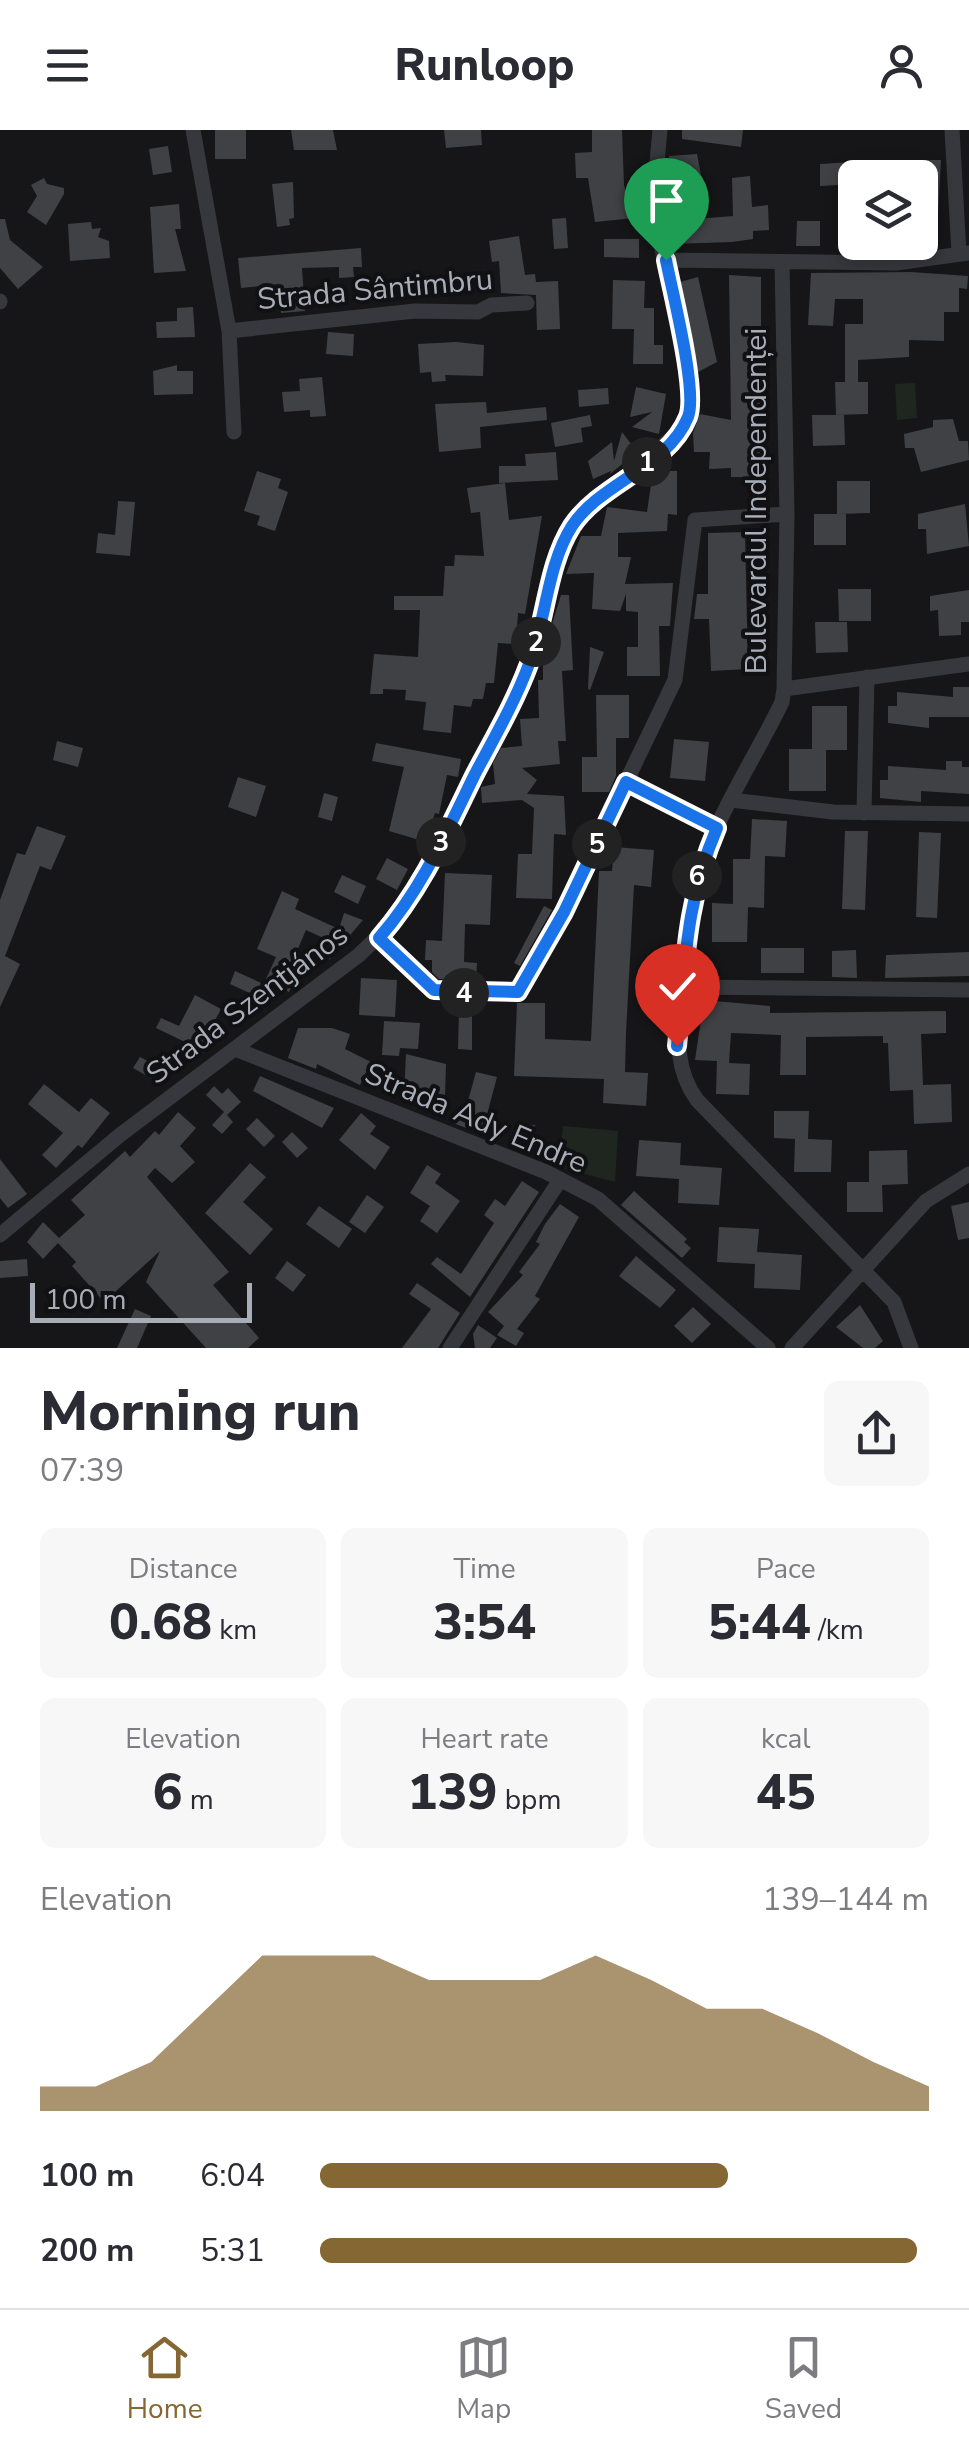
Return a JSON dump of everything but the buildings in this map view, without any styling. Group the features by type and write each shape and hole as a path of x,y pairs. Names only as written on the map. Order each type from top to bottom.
{"street":[{"name":"Strada Sântimbru","path":"193,130 229,331 234,432"},
{"name":"Strada Szentjános","path":"0,1235 82,1164 379,938 410,899 516,694 547,610 558,556 574,524 649,461 679,432 688,417 690,390 652,204 660,130"},
{"path":"666,260 896,264 964,253 952,130"},
{"name":"Bulevardul Independenței","path":"782,264 787,514 784,689 782,702 717,828 697,877 688,917 677,1046 689,1088 894,1302 911,1348"},
{"name":"Strada Sântimbru","path":"229,331 415,311 478,312 492,305 527,303"},
{"path":"379,938 434,990 518,992 564,912 675,680 695,520 787,514"},
{"path":"784,689 969,664"},
{"path":"864,812 867,677"},
{"path":"626,782 717,828"},
{"path":"731,800 864,812 969,814"},
{"path":"683,987 969,990"},
{"name":"Strada Ady Endre","path":"235,1049 560,1180 628,1222 768,1348"},
{"path":"793,1348 926,1200 969,1174"},
{"path":"450,1348 560,1180"}],"shaded area":[{"path":"915,383 917,418 897,420 895,384"},
{"path":"563,1126 618,1131 615,1182 559,1167"}],"route":[{"path":"666,260 690,390 688,417 679,432 649,461 594,502 574,524 558,556 547,610 516,694 432,860 410,899 379,938 434,990 518,992 564,912 626,782 717,828 697,877 688,917 677,1046"}]}
